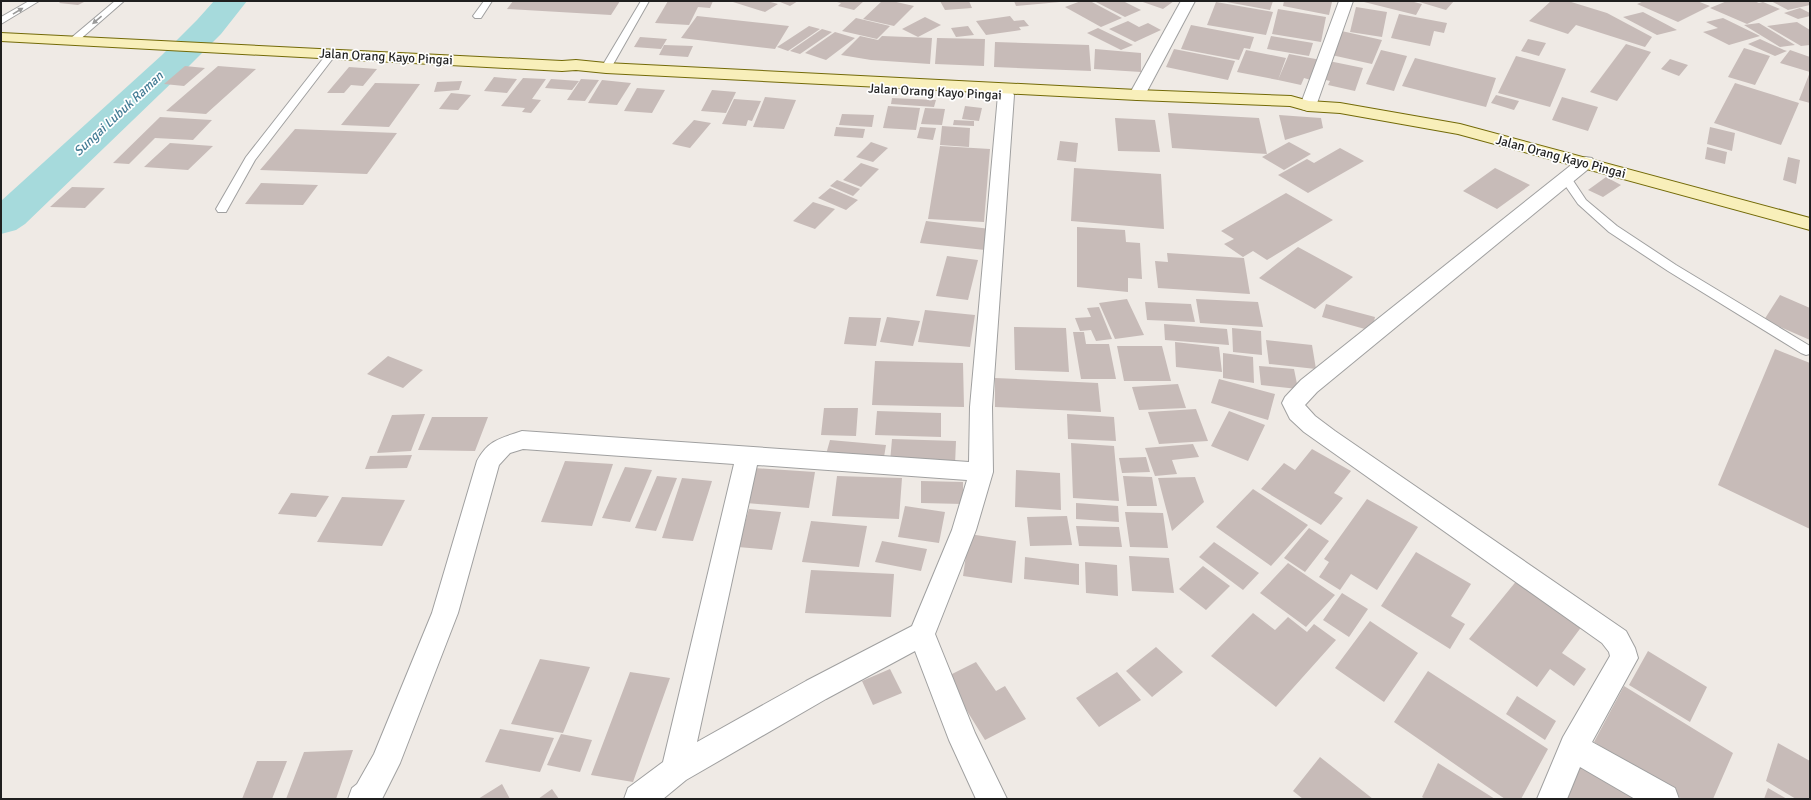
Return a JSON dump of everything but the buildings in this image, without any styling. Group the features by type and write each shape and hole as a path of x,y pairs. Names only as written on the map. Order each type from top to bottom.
{"main road":[{"name":"Jalan Orang Kayo Pingai","path":"1,37 562,66 576,64 606,68 1137,96 1291,101 1308,106 1340,108 1460,129 1810,224"},
{"name":"Jalan Orang Kayo Pingai","path":"562,66 571,72 1295,111 1308,106"}],"street":[{"path":"1308,106 1346,1"},
{"path":"1137,96 1185,2"},
{"path":"639,799 676,770 816,690 922,634 964,530 981,472 981,407 1006,95"},
{"path":"1552,799 1573,747 1624,658 1623,650 1619,642 1327,437 1294,409 1293,403 1309,386 1586,162"},
{"path":"363,799 368,795 386,763 442,620 489,461 502,447 522,440 981,472"},
{"path":"676,770 747,456"},
{"path":"922,634 963,740 992,799"},
{"path":"1573,747 1664,799"}],"lane":[{"path":"1,21 35,1"},
{"path":"74,40 120,1"},
{"path":"478,16 488,1"},
{"path":"606,68 646,1"},
{"path":"222,209 250,159 332,53"},
{"path":"1566,178 1582,202 1613,229 1672,268 1806,350"}],"waterway":[{"name":"Sungai Lubuk Raman","path":"1,221 10,215 174,62 209,27 231,1"}]}
